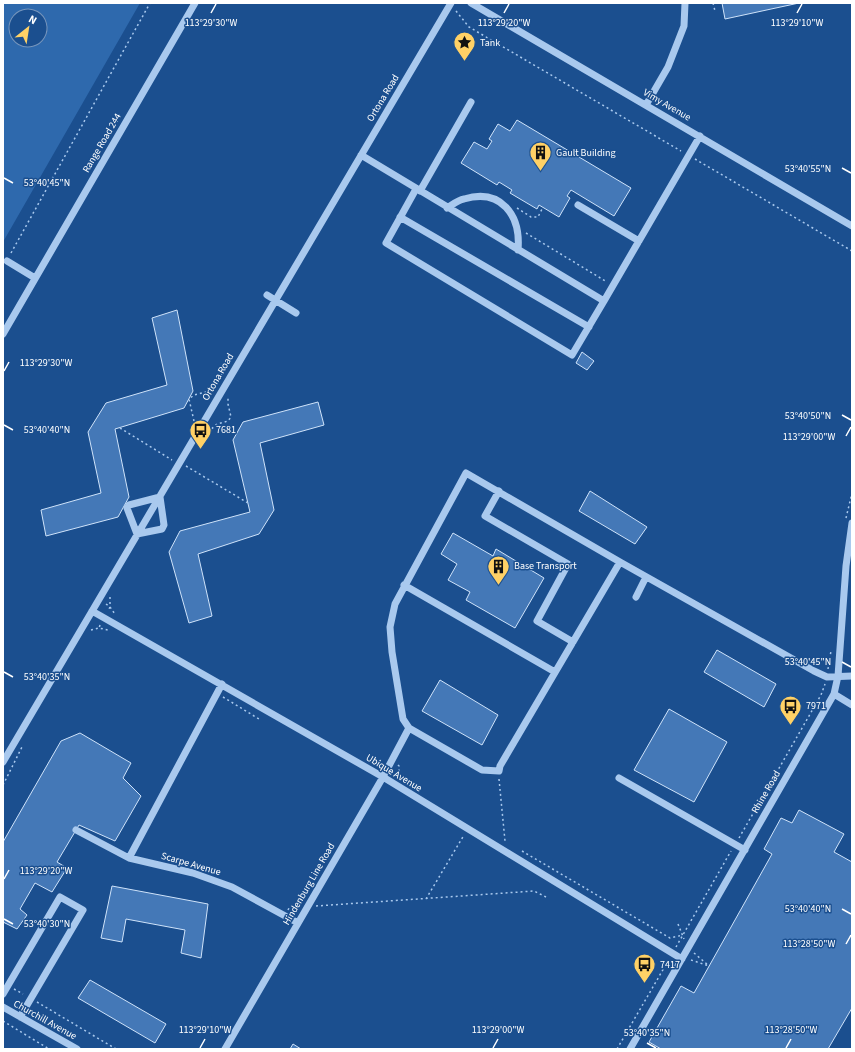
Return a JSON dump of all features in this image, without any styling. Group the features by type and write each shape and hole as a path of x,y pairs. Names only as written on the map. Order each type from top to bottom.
{"street":[{"name":"Range Road 244","path":"3,334 195,3"},
{"name":"Vimy Avenue","path":"471,3 852,226"},
{"path":"646,105 668,67 684,26 685,3"},
{"name":"Ortona Road","path":"3,762 450,5"},
{"path":"471,102 400,217 386,243 572,355 700,136"},
{"path":"361,155 447,208 604,300"},
{"path":"447,208 464,199 491,197 508,208 519,236 518,250"},
{"path":"578,205 639,241"},
{"path":"400,217 589,327"},
{"path":"7,261 35,278"},
{"path":"268,295 275,301 296,313"},
{"path":"620,562 500,766 499,771 482,770 409,728 403,719 392,652 390,628 395,604 466,473 646,577 814,671 827,677 852,676"},
{"path":"499,491 484,516 568,564 537,622 573,642"},
{"path":"160,497 164,525 162,529 138,534 130,516 128,508 129,505 160,497"},
{"name":"Rhine Road","path":"630,1049 834,694 838,676 849,524"},
{"path":"636,597 646,577"},
{"path":"404,585 555,672"},
{"name":"Ubique Avenue","path":"92,611 383,777 682,959"},
{"path":"128,858 222,684"},
{"path":"834,694 852,705"},
{"name":"Hindenburg Line Road","path":"225,1049 383,777 409,728"},
{"path":"619,778 744,850"},
{"name":"Scarpe Avenue","path":"76,830 128,858 193,874 232,887 298,923"},
{"path":"3,994 60,896 83,910 32,999 20,1017"},
{"name":"Churchill Avenue","path":"4,1010 20,1017 77,1049"}],"path":[{"path":"7,261 150,3"},
{"path":"713,3 715,11"},
{"path":"450,5 469,27 852,251"},
{"path":"518,212 513,206 531,217 538,217 543,207"},
{"path":"524,231 607,282 611,276"},
{"path":"191,427 194,421 189,399 194,395 210,392 222,373"},
{"path":"186,466 248,503"},
{"path":"849,524 852,493"},
{"path":"111,592 110,607 114,614 121,618"},
{"path":"617,1049 821,695 827,677 831,650"},
{"path":"370,761 374,763 385,758 392,761 399,766 399,774 404,781"},
{"path":"498,837 505,841 499,771"},
{"path":"426,899 464,835"},
{"path":"518,849 670,938 682,935"},
{"path":"285,916 290,906 426,899 534,891 546,897"},
{"path":"682,959 692,960 709,966"},
{"path":"8,985 116,1049"},
{"path":"3,1022 49,1049"}],"shaded area":[{"path":"3,3 140,3 3,242"}],"building":[{"path":"722,3 799,3 725,19"},
{"name":"Gault Building","path":"517,120 631,188 614,216 571,190 567,196 570,198 559,217 539,205 537,209 510,193 512,190 499,182 497,185 461,163 474,142 487,149 492,141 489,139 498,124 510,131"},
{"path":"177,310 193,391 184,408 115,429 129,497 118,517 46,536 41,510 101,493 88,432 106,403 167,385 152,318"},
{"path":"582,352 594,361 587,370 576,363"},
{"path":"318,402 324,425 260,443 274,510 259,534 198,554 212,616 189,623 169,552 180,531 250,512 233,440 243,422"},
{"path":"590,491 647,527 635,544 579,511"},
{"name":"Base Transport","path":"453,533 493,556 496,549 544,578 515,628 466,600 470,592 448,580 457,564 441,554"},
{"path":"717,650 776,684 764,707 704,672"},
{"path":"440,680 498,715 482,745 422,711"},
{"path":"669,709 727,742 694,802 634,770"},
{"path":"80,733 131,763 123,778 141,796 115,841 79,825 57,862 67,868 52,892 35,883 20,909 27,915 17,929 3,922 3,842 61,741"},
{"path":"799,810 844,834 834,852 852,862 852,1008 828,1049 661,1049 649,1042 681,986 694,993 772,854 764,849 781,818 792,823"},
{"path":"112,886 208,904 201,958 181,953 185,930 126,919 122,942 101,938"},
{"path":"90,980 166,1024 155,1043 78,998"},
{"path":"293,1044 301,1049 290,1049"}],"place":[{"name":"Tank","path":"465,62"},
{"name":"Gault Building","path":"541,172"},
{"name":"7681","path":"201,450"},
{"name":"Base Transport","path":"499,586"},
{"name":"7971","path":"791,726"},
{"name":"7417","path":"645,984"}]}
